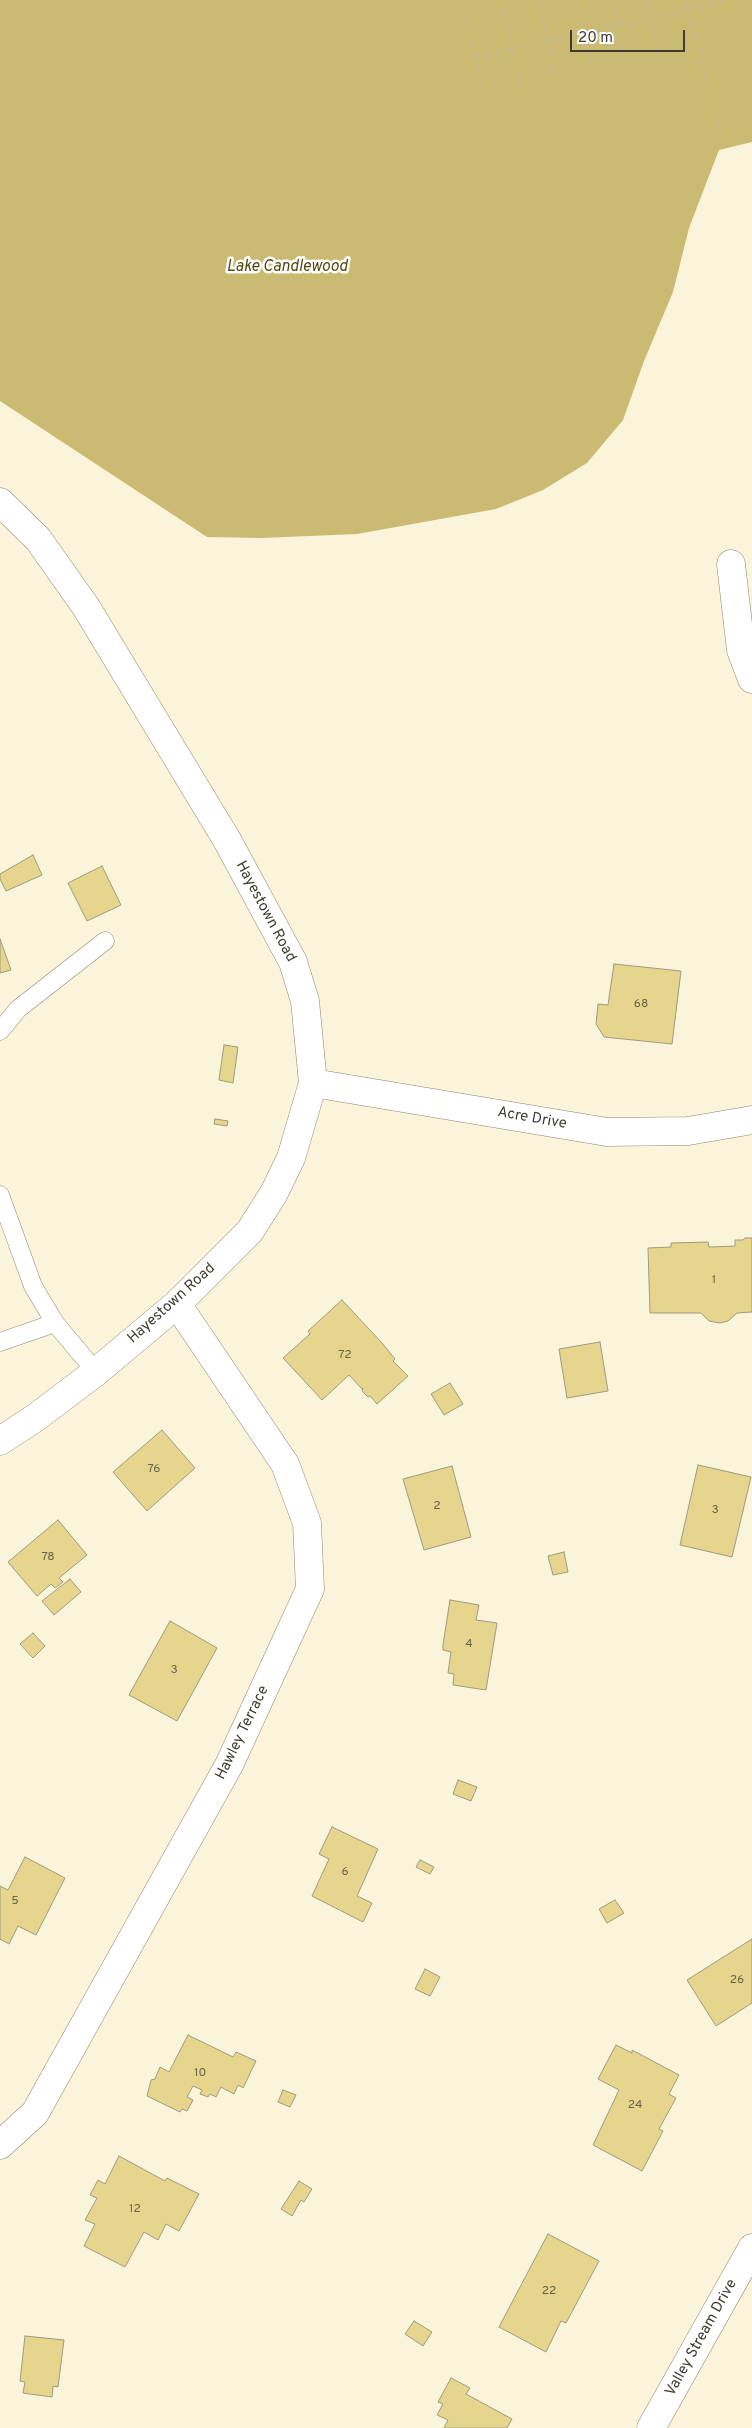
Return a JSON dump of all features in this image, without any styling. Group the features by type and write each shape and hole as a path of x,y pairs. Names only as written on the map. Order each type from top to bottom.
{"street":[{"name":"Hayestown Road","path":"0,502 38,539 86,607 227,840 293,962 305,1001 314,1083 291,1158 274,1193 250,1231 177,1304 96,1372 35,1418 0,1441"},
{"path":"731,564 741,650 752,679"},
{"name":"Acre Drive","path":"314,1083 607,1132 688,1132 752,1120"},
{"name":"Hawley Terrace","path":"0,2145 35,2112 40,2104 229,1765 310,1590 307,1523 285,1464 177,1304"},
{"name":"Valley Stream Drive","path":"651,2428 752,2248"}],"lane":[{"path":"0,1031 18,1009 105,941"},
{"path":"0,1195 34,1286 55,1323 96,1372"},
{"path":"0,1342 55,1323"}],"path":[{"path":"575,0 592,69"},
{"path":"611,0 623,62"},
{"path":"646,0 658,56"},
{"path":"685,0 724,148"},
{"path":"476,57 726,0"},
{"path":"538,1 556,76"},
{"path":"505,10 520,85"},
{"path":"466,17 485,97"}],"water":[{"name":"Lake Candlewood","path":"0,0 752,0 752,142 719,150 689,228 673,292 644,361 623,420 587,463 543,490 496,509 357,534 262,538 207,537 0,401"}],"building":[{"path":"33,855 42,875 6,891 0,879 0,874"},
{"path":"102,866 121,905 87,921 68,883"},
{"path":"0,939 11,970 0,973"},
{"path":"614,964 681,971 672,1044 604,1037 596,1024 598,1004 608,1005"},
{"path":"224,1045 238,1047 233,1083 219,1080"},
{"path":"215,1119 228,1121 227,1126 214,1124"},
{"path":"745,1238 752,1238 752,1312 737,1313 728,1321 720,1323 709,1321 701,1313 650,1313 648,1248 671,1247 671,1243 708,1242 709,1247 735,1246 735,1240 743,1240"},
{"path":"342,1300 382,1343 395,1359 393,1361 408,1376 377,1404 362,1391 363,1388 349,1375 322,1400 283,1358 310,1334 308,1331"},
{"path":"600,1342 608,1391 567,1398 559,1349"},
{"path":"450,1383 463,1404 444,1415 431,1394"},
{"path":"162,1430 195,1468 147,1511 113,1472"},
{"path":"698,1465 751,1477 732,1557 680,1545"},
{"path":"452,1466 471,1537 424,1550 403,1479"},
{"path":"58,1520 87,1555 59,1578 63,1582 55,1588 51,1584 37,1596 8,1562"},
{"path":"564,1552 568,1572 553,1575 548,1556"},
{"path":"70,1579 81,1592 54,1615 42,1601"},
{"path":"450,1600 479,1605 476,1620 497,1623 486,1690 453,1685 454,1674 448,1673 451,1652 443,1650 443,1645"},
{"path":"170,1621 217,1648 177,1721 129,1695"},
{"path":"33,1633 45,1646 33,1658 20,1644"},
{"path":"458,1780 477,1787 471,1801 453,1794"},
{"path":"332,1827 378,1849 357,1896 372,1903 363,1922 312,1896 329,1859 319,1854"},
{"path":"25,1857 65,1878 36,1935 18,1926 9,1944 0,1939 0,1886 8,1890"},
{"path":"420,1860 434,1867 430,1874 416,1867"},
{"path":"615,1900 624,1913 607,1923 599,1909"},
{"path":"752,1939 752,2003 716,2026 687,1980"},
{"path":"425,1969 440,1977 430,1996 415,1989"},
{"path":"188,2035 233,2057 236,2052 256,2061 243,2088 238,2085 234,2094 221,2087 216,2097 210,2094 208,2097 200,2094 202,2090 193,2086 187,2097 193,2100 187,2111 182,2109 180,2112 147,2096 151,2080 155,2079 160,2067 169,2072"},
{"path":"616,2045 632,2053 632,2050 679,2075 669,2094 676,2098 659,2129 663,2131 642,2171 593,2145 619,2090 598,2079"},
{"path":"283,2090 296,2095 290,2107 278,2102"},
{"path":"119,2156 165,2181 167,2178 199,2194 179,2231 166,2224 158,2240 144,2232 125,2267 84,2246 95,2224 85,2220 97,2198 90,2195 98,2180 105,2184"},
{"path":"299,2181 312,2189 304,2202 301,2200 292,2216 281,2209"},
{"path":"548,2234 599,2261 566,2323 561,2321 546,2352 499,2327"},
{"path":"414,2321 432,2332 423,2346 405,2334"},
{"path":"25,2336 64,2340 58,2387 53,2386 52,2397 23,2393 25,2382 20,2381"},
{"path":"451,2378 470,2388 466,2394 512,2419 507,2428 444,2428 448,2420 437,2415 443,2404 438,2402"}]}
